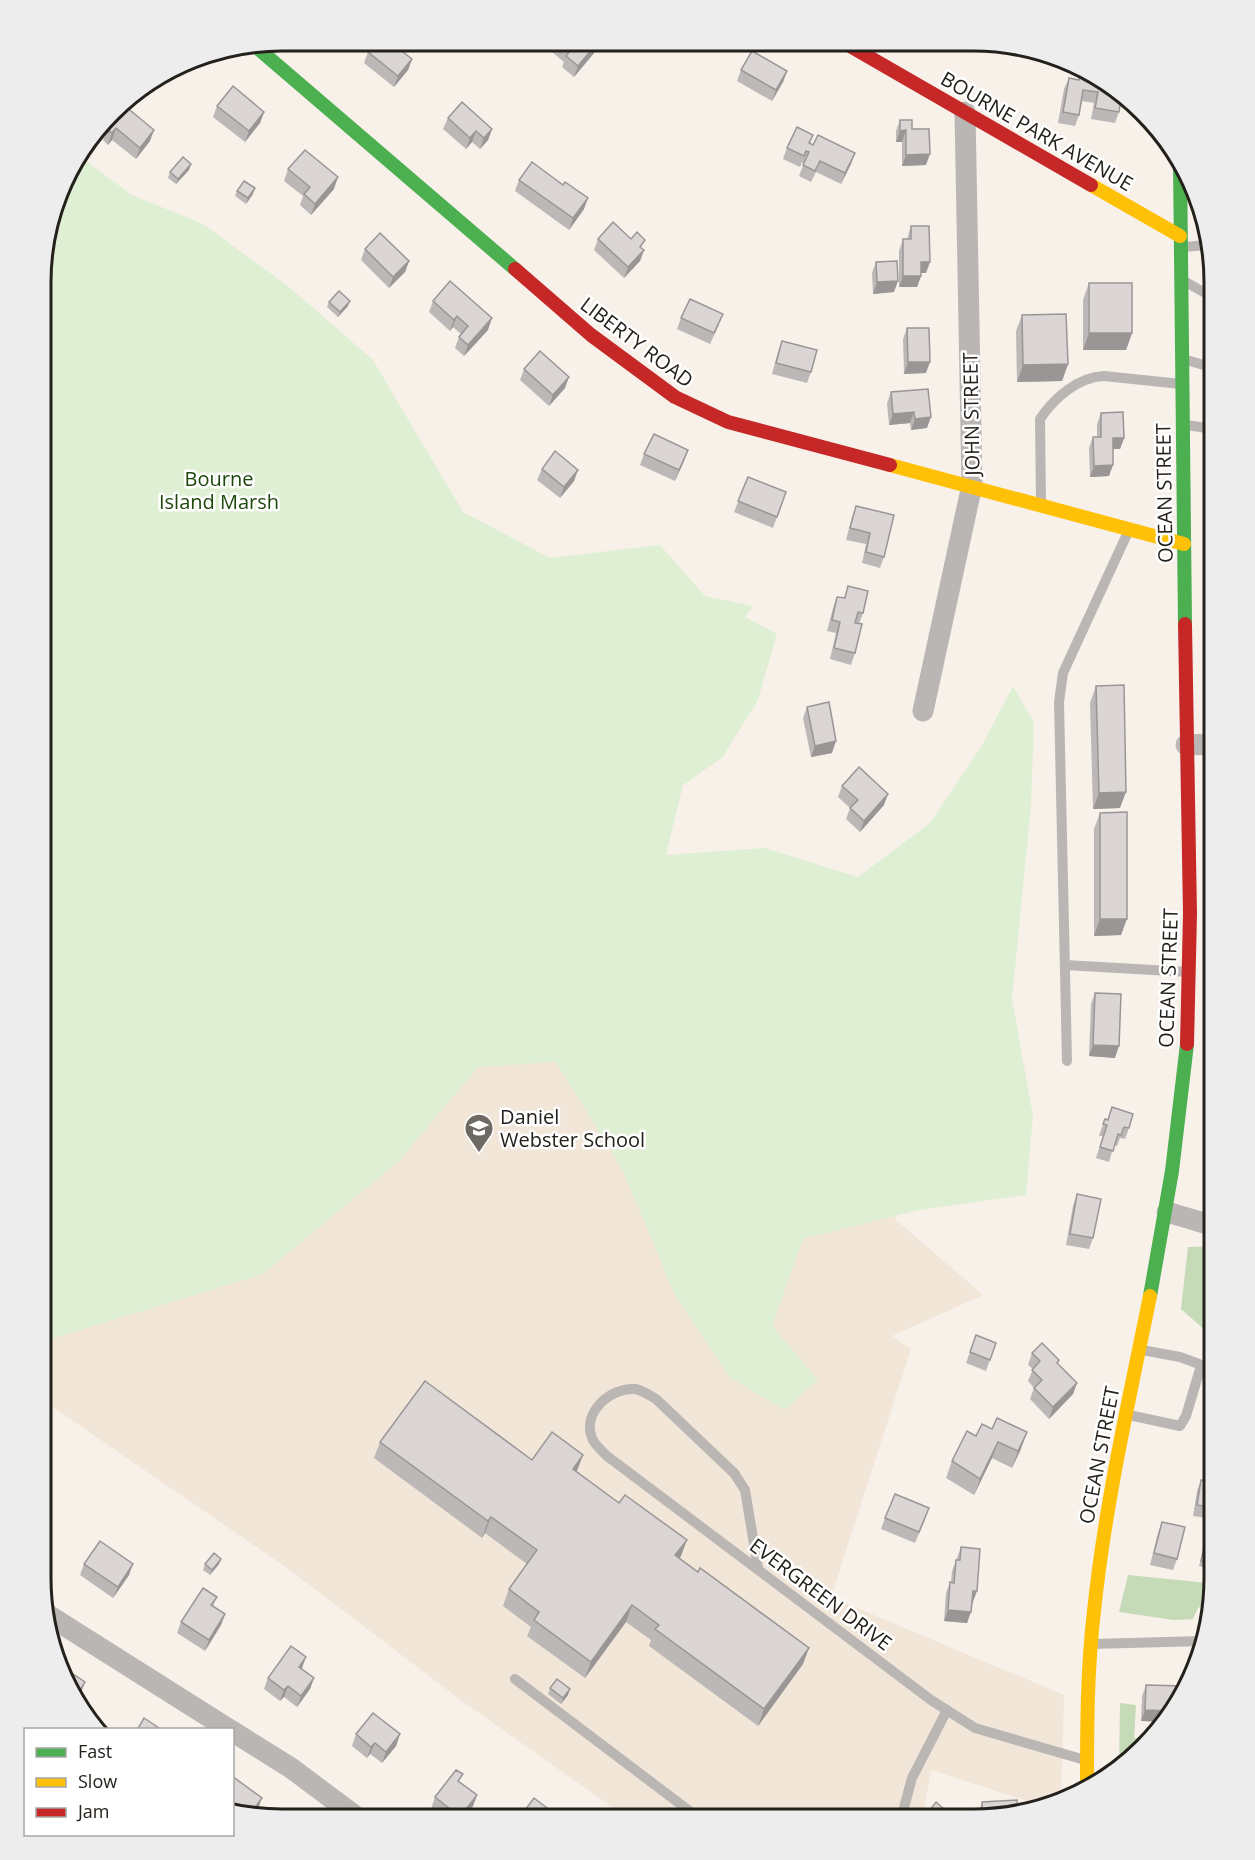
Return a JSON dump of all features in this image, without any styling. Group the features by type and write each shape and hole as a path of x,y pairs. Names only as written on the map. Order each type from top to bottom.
{"main road":[{"name":"BOURNE PARK AVENUE","path":"859,51 1181,242"},
{"name":"LIBERTY ROAD","path":"262,52 591,335 675,397 728,422 972,485 1184,544"},
{"name":"OCEAN STREET","path":"1086,1779 1085,1760 1091,1644 1103,1537 1167,1212 1184,1083 1189,972 1180,181"}],"street":[{"name":"JOHN STREET","path":"923,711 972,485 965,112"},
{"path":"1186,745 1204,744"},
{"path":"1167,1212 1204,1223"},
{"path":"54,1619 228,1728"},
{"path":"234,1732 291,1768 346,1809"}],"lane":[{"path":"1181,242 1201,244"},
{"path":"1181,279 1204,292"},
{"path":"1182,358 1204,365"},
{"path":"1041,505 1040,420 1074,385 1084,380 1104,376 1182,384"},
{"path":"1183,425 1204,428"},
{"path":"1067,1061 1059,702 1063,673 1129,529"},
{"path":"1065,965 1189,972"},
{"path":"1126,1414 1180,1426 1186,1416 1200,1369 1199,1364 1180,1357 1139,1350"},
{"name":"EVERGREEN DRIVE","path":"758,1568 745,1490 734,1473 656,1399 644,1392 635,1389 622,1391 603,1401 592,1417 590,1426 592,1439 607,1456 946,1710 975,1728 1085,1760"},
{"path":"1091,1644 1195,1641"},
{"path":"515,1679 687,1809"},
{"path":"904,1809 912,1778 946,1710"}],"shaded area":[{"name":"Daniel Webster School","path":"51,600 938,1089 895,1219 983,1295 892,1336 911,1349 831,1597 1064,1695 1061,1791 1030,1802 931,1770 924,1809 615,1809 462,1701 287,1568 51,1406"}],"green space":[{"name":"Bourne Island Marsh","path":"85,160 132,195 203,224 289,287 373,360 463,512 550,558 660,545 705,596 753,606 745,617 777,634 758,700 722,758 683,785 666,855 765,848 858,877 930,823 981,747 1013,686 1034,723 1031,806 1012,999 1033,1116 1026,1195 919,1210 803,1239 772,1326 818,1380 784,1410 729,1377 675,1295 623,1171 556,1062 478,1067 399,1161 263,1274 51,1339 51,267 55,237 63,207"},
{"path":"1204,1246 1204,1329 1181,1309 1188,1247"},
{"path":"1128,1575 1204,1583 1202,1605 1198,1608 1193,1619 1174,1620 1119,1612"},
{"path":"1120,1703 1136,1705 1134,1738 1140,1737 1119,1757"}],"building":[{"path":"402,51 412,59 398,76 368,52"},
{"path":"590,51 578,66 566,56 569,52"},
{"path":"752,51 787,71 776,90 741,70"},
{"path":"1080,77 1089,82 1114,99 1120,104 1119,112 1095,108 1098,92 1083,90 1079,115 1063,112 1069,78 1079,80"},
{"path":"233,86 264,112 249,131 217,106"},
{"path":"462,102 492,129 484,138 476,131 470,138 448,118"},
{"path":"129,109 154,130 140,148 116,128 112,133 108,130"},
{"path":"900,120 912,120 912,129 929,129 930,154 906,155 906,130 900,131"},
{"path":"797,127 813,135 809,143 813,145 818,135 855,153 845,173 820,161 815,171 803,165 809,152 806,151 804,156 787,148"},
{"path":"305,150 338,177 315,204 304,194 310,187 288,169"},
{"path":"183,157 191,164 178,179 170,172"},
{"path":"532,162 563,185 565,182 588,198 573,218 519,180"},
{"path":"244,181 255,188 248,198 237,191"},
{"path":"613,222 631,239 637,232 645,240 640,247 644,250 628,267 598,239"},
{"path":"911,226 929,226 930,262 921,262 921,276 903,276 903,239 911,239"},
{"path":"380,233 409,261 393,277 365,249"},
{"path":"897,261 898,281 877,282 876,262"},
{"path":"450,281 492,318 468,345 459,337 468,326 457,316 454,320 433,301"},
{"path":"1089,283 1132,283 1132,333 1089,333"},
{"path":"339,291 350,301 340,312 329,302"},
{"path":"690,299 723,314 714,333 681,318"},
{"path":"1066,314 1068,364 1023,365 1022,315"},
{"path":"907,328 929,328 930,362 908,362"},
{"path":"782,341 817,350 811,372 776,363"},
{"path":"540,351 569,377 553,395 524,369"},
{"path":"928,389 931,417 915,419 914,412 893,414 891,392"},
{"path":"1123,412 1124,438 1113,438 1113,465 1094,466 1093,437 1101,437 1101,413"},
{"path":"654,434 688,450 679,470 644,454"},
{"path":"555,451 578,470 564,487 542,469"},
{"path":"748,477 786,492 777,517 738,501"},
{"path":"856,506 894,515 884,557 866,552 870,533 850,528"},
{"path":"848,586 868,591 863,613 858,612 855,623 862,624 855,653 834,648 840,622 832,620 837,597 845,598"},
{"path":"1124,685 1126,792 1099,793 1096,686"},
{"path":"829,702 836,741 815,746 807,707"},
{"path":"859,767 888,794 864,821 850,808 858,800 842,786"},
{"path":"1127,812 1127,919 1100,919 1100,813"},
{"path":"1095,993 1121,994 1119,1046 1093,1045"},
{"path":"1112,1107 1133,1114 1129,1128 1124,1127 1121,1135 1118,1134 1113,1151 1100,1147 1107,1125 1103,1124 1105,1119 1108,1120"},
{"path":"1077,1194 1101,1199 1093,1238 1070,1234"},
{"path":"976,1335 996,1343 990,1360 970,1352"},
{"path":"1042,1343 1059,1360 1057,1363 1077,1383 1053,1407 1034,1388 1042,1380 1032,1370 1040,1361 1032,1353"},
{"path":"425,1381 532,1460 552,1432 583,1455 573,1469 619,1503 625,1495 687,1540 675,1555 698,1572 700,1568 809,1648 764,1709 655,1629 659,1625 632,1605 591,1662 534,1620 539,1612 509,1589 537,1550 491,1517 488,1521 380,1442"},
{"path":"997,1418 1027,1432 1018,1451 998,1442 980,1479 952,1461 967,1431 976,1436 982,1424 992,1429"},
{"path":"1201,1480 1204,1480 1204,1506 1197,1505"},
{"path":"895,1494 929,1508 919,1532 885,1518"},
{"path":"1162,1522 1185,1527 1177,1559 1154,1553"},
{"path":"100,1541 133,1564 118,1587 84,1564"},
{"path":"961,1547 980,1549 977,1591 973,1591 971,1612 948,1610 950,1582 954,1583 956,1560 960,1560"},
{"path":"214,1553 221,1559 212,1570 205,1564"},
{"path":"203,1588 217,1597 211,1605 225,1614 209,1640 181,1622"},
{"path":"291,1646 306,1657 299,1667 314,1678 301,1696 288,1686 284,1690 268,1678"},
{"path":"72,1673 85,1682 80,1690"},
{"path":"557,1679 570,1689 563,1698 550,1688"},
{"path":"1146,1685 1177,1686 1162,1711 1145,1710"},
{"path":"373,1713 400,1734 386,1752 375,1743 371,1747 356,1734"},
{"path":"144,1718 159,1728 138,1728"},
{"path":"456,1770 463,1774 458,1781 477,1795 466,1809 450,1809 435,1797"},
{"path":"234,1777 262,1798 255,1807 234,1804"},
{"path":"534,1798 548,1809 526,1809"},
{"path":"1017,1800 1017,1805 982,1809 982,1802"},
{"path":"936,1802 944,1809 931,1809"}],"traffic: fast":[{"path":"262,52 515,269"},
{"path":"1180,180 1185,624"},
{"path":"1150,1296 1172,1171 1187,1044"}],"traffic: slow":[{"path":"1091,185 1180,236"},
{"path":"890,465 1184,544"},
{"path":"1087,1779 1087,1722 1092,1633 1104,1532 1150,1296"}],"traffic: jam":[{"path":"859,51 1091,185"},
{"path":"515,269 591,335 675,397 728,422 890,465"},
{"path":"1185,624 1190,914 1187,1044"}],"place":[{"name":"Daniel Webster School","path":"479,1154"}]}
